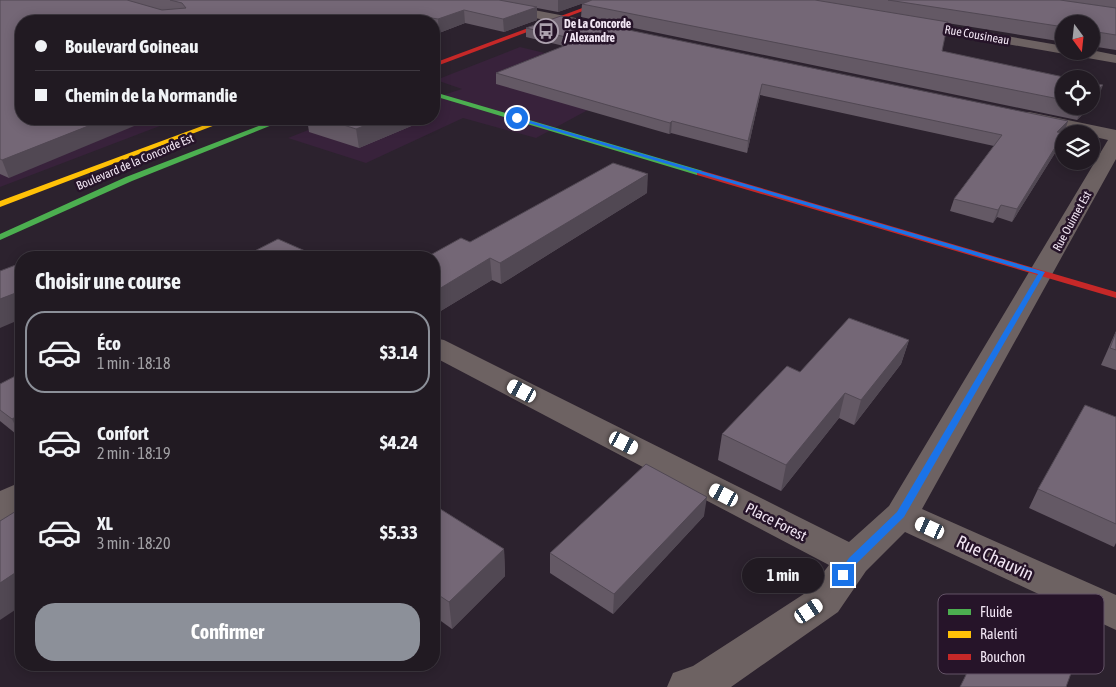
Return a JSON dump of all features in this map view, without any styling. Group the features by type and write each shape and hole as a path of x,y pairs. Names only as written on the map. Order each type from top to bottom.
{"street":[{"path":"462,0 528,13 554,12 609,0"},
{"path":"440,62 554,12 603,27"},
{"path":"506,21 528,13"},
{"name":"Rue Cousineau","path":"898,22 1055,48"},
{"path":"1100,56 1116,59"},
{"path":"440,96 1116,295"},
{"path":"1010,113 1116,136"},
{"name":"Boulevard de la Concorde Est","path":"0,204 211,125"},
{"name":"Boulevard de la Concorde Est","path":"0,237 129,179 268,125"},
{"name":"Rue Ouimet Est","path":"688,687 707,680 824,601 852,561 901,515 1116,142"},
{"name":"Place Forest","path":"440,349 852,561"},
{"path":"0,508 15,498"},
{"name":"Rue Chauvin","path":"901,515 1074,594"},
{"name":"Rue Chauvin","path":"1104,608 1116,613"}],"shaded area":[{"path":"0,25 15,92 15,125 162,125 0,187"},
{"path":"520,47 647,78 536,138 463,118 366,163 288,138 321,125 440,125 440,96 462,89 440,81 440,78"}],"building":[{"path":"0,0 127,0 162,10 186,8 182,3 170,0 499,0 537,7 503,19 464,10 440,18 440,15 15,15 15,125 91,125 2,160 0,159"},
{"path":"592,0 815,0 948,22 942,51 1055,75 1055,98 582,4"},
{"path":"888,0 1060,0 1116,8 1116,35 1100,32 1100,15 1055,15 1055,26"},
{"path":"561,16 1068,121 1064,125 1055,125 1055,148 1017,209 1001,205 998,210 954,199 1002,135 762,84 748,141 672,121 670,123 496,73 579,40 526,28"},
{"path":"344,125 366,125 356,129"},
{"path":"613,163 648,174 500,263 490,258 440,288 440,251 438,251 461,238 470,242"},
{"path":"278,239 305,251 255,251"},
{"path":"15,265 15,293 0,299 0,271"},
{"path":"849,318 909,340 861,400 845,393 786,465 722,434 787,366 800,372"},
{"path":"1116,332 1116,350 1110,348"},
{"path":"15,376 15,417 12,419 0,410 0,384"},
{"path":"1085,405 1116,417 1116,524 1038,489"},
{"path":"646,464 707,497 614,594 550,553"},
{"path":"440,509 504,549 449,602 440,596"},
{"path":"15,512 15,573 0,583 0,521"},
{"path":"966,674 1071,674 1066,687 960,687"}],"traffic: fast":[{"path":"440,96 700,173"},
{"path":"0,237 129,179 268,125"}],"traffic: slow":[{"path":"0,204 211,125"}],"traffic: jam":[{"path":"440,63 609,0"},
{"path":"700,173 1116,295"}],"place":[{"name":"De La Concorde / Alexandre","path":"546,31"}],"route":[{"path":"517,118 1042,273 901,515 852,561 843,575"}]}
